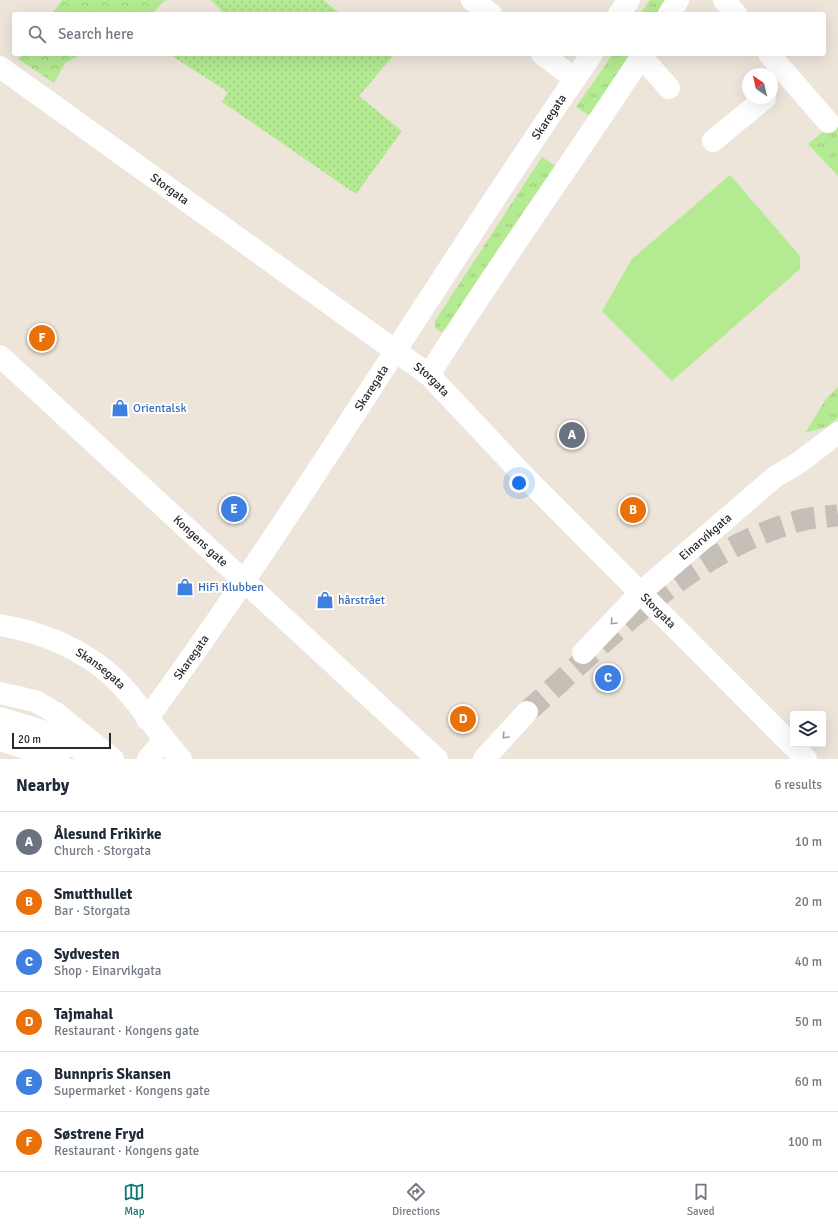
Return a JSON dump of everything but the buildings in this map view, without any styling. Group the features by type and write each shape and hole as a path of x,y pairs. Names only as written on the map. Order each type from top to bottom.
{"street":[{"path":"472,0 488,12"},
{"path":"620,12 629,0"},
{"path":"670,12 678,0"},
{"path":"724,0 734,12"},
{"path":"545,56 575,79"},
{"name":"Skaregata","path":"147,719 192,657 591,56"},
{"path":"429,375 494,274 566,170 641,56"},
{"path":"643,56 669,88"},
{"path":"771,56 828,122"},
{"name":"Storgata","path":"0,67 429,375 525,477 806,759"},
{"path":"778,87 789,78"},
{"path":"713,141 757,104"},
{"name":"Kongens gate","path":"0,356 244,579 437,759"},
{"name":"Einarvikgata","path":"583,652 640,594 776,476 797,464 838,433"},
{"name":"Skansegata","path":"0,624 42,635 84,656 112,676 175,752"},
{"path":"0,693 35,701 56,713 113,759"},
{"path":"484,759 527,712"},
{"path":"0,718 49,733 100,759"},
{"path":"0,740 59,759"},
{"path":"148,759 175,752"}],"green space":[{"path":"62,0 168,0 163,2 154,12 53,12"},
{"path":"211,0 323,0 338,12 220,12 222,11"},
{"path":"650,0 666,0 658,12 641,12"},
{"path":"20,56 78,56 65,63 54,83 18,59"},
{"path":"172,56 393,56 359,96 402,131 356,194 222,102 228,92"},
{"path":"612,56 630,56 590,116 576,107"},
{"path":"838,119 838,176 808,144"},
{"path":"542,157 555,166 447,328 441,332 435,328 435,321"},
{"path":"730,175 800,256 800,269 672,381 602,311 632,259"},
{"path":"838,387 838,418 827,427 805,433 826,399"}],"tunnel":[{"path":"527,712 621,627 688,574 724,552 762,534 802,520 838,515"}],"place":[{"name":"Søstrene Fryd","path":"42,338"},
{"name":"Orientalsk","path":"120,408"},
{"name":"Ålesund Frikirke","path":"572,435"},
{"name":"Bunnpris Skansen","path":"234,509"},
{"name":"Smutthullet","path":"633,510"},
{"name":"HiFi Klubben","path":"185,587"},
{"name":"hårstrået","path":"325,600"},
{"name":"Sydvesten","path":"608,678"},
{"name":"Tajmahal","path":"463,719"}]}
